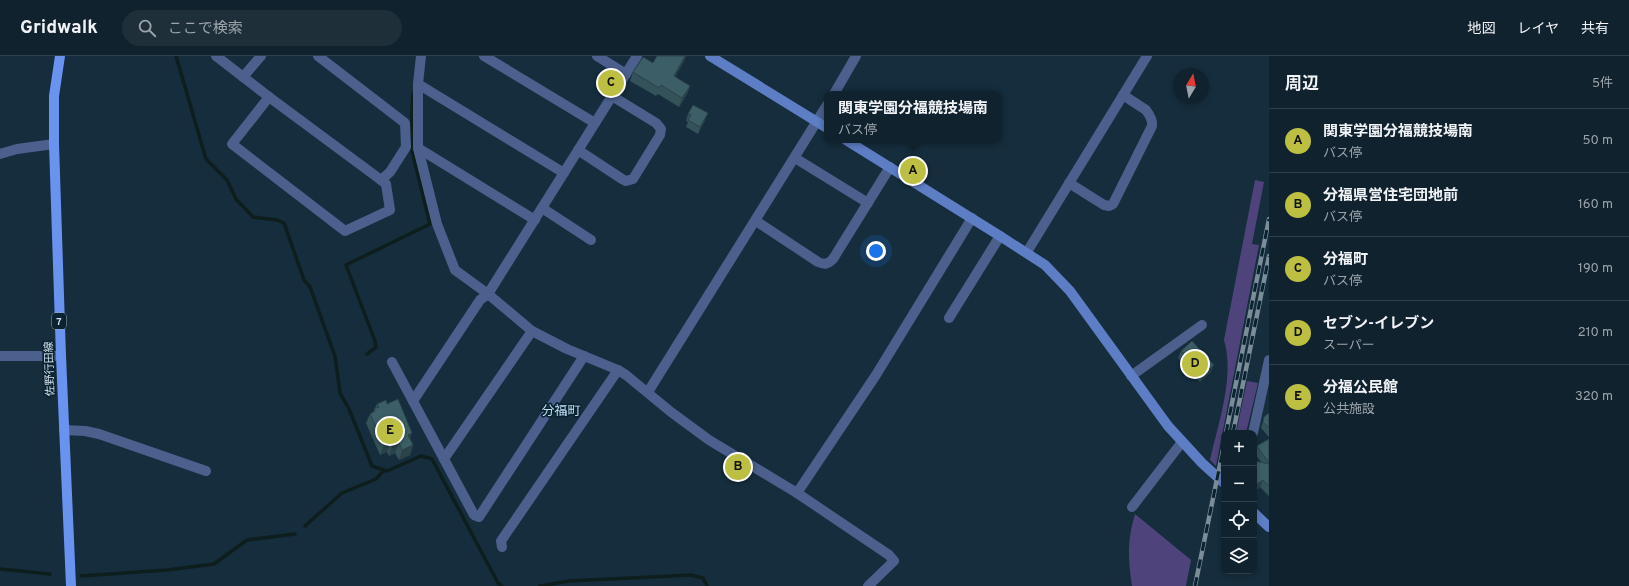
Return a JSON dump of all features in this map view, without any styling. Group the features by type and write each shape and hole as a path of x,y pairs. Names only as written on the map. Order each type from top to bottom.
{"main road":[{"name":"佐野行田線","path":"60,56 54,96 54,144 60,356 71,586"}],"street":[{"path":"216,56 386,184 390,210 345,231 232,144 269,97"},
{"path":"243,77 261,56"},
{"path":"318,56 405,123 406,147 390,172 381,180"},
{"path":"421,56 418,84 418,148 437,224 455,270 488,294 532,331 626,375 671,412 709,440 798,493 889,555 894,561 868,586"},
{"path":"484,56 595,123"},
{"path":"597,56 626,74"},
{"path":"413,401 480,300 488,294 637,56"},
{"path":"710,56 824,126"},
{"path":"836,91 856,56"},
{"path":"1027,252 1147,56"},
{"path":"418,84 564,173"},
{"path":"1069,183 1104,205 1109,206 1113,204 1152,123 1146,110 1123,95"},
{"path":"578,150 622,179 626,181 633,179 660,135 661,129 656,123 612,96"},
{"path":"648,392 824,110"},
{"path":"851,143 1027,252 1045,265 1070,291 1164,421 1182,442 1221,481"},
{"path":"0,154 16,149 54,144"},
{"path":"418,148 535,220"},
{"path":"795,158 868,203"},
{"path":"756,221 823,264 829,263 833,259 890,167"},
{"path":"542,208 591,240"},
{"path":"798,493 876,375 972,218"},
{"path":"949,318 1000,236"},
{"path":"1131,376 1202,325"},
{"path":"444,459 532,331"},
{"path":"0,356 60,356"},
{"path":"392,362 474,515 479,517 584,356"},
{"path":"1254,430 1269,360"},
{"path":"502,547 502,541 618,370"},
{"path":"64,430 85,431 99,434 206,471"},
{"path":"1132,507 1182,442"},
{"path":"1257,516 1269,527"}],"shaded area":[{"path":"1255,180 1264,182 1252,244 1259,245 1223,430 1221,430 1221,440 1216,466 1210,460 1227,384 1227,354 1224,340"},
{"path":"1247,381 1258,383 1247,430 1237,430"},
{"path":"1135,514 1191,560 1186,586 1132,586 1129,542"}],"building":[{"path":"657,56 685,56 674,76 690,86 682,98 661,85 659,88 633,72 643,57 653,63"},
{"path":"693,105 708,113 700,127 688,120 691,115 688,114"},
{"path":"1192,341 1214,365 1203,375 1181,351"},
{"path":"398,399 412,433 408,435 413,445 402,450 399,443 392,446 390,442 384,445 370,414 375,411 374,409 379,407 377,404 386,400 387,404"},
{"path":"1269,413 1269,428 1263,422 1264,417"},
{"path":"1269,439 1269,463 1257,446"},
{"path":"1257,461 1269,464 1269,486 1263,480 1257,484"}],"waterway":[{"path":"176,56 206,159 227,180 236,199 253,217 277,220 284,223 304,280 310,287 335,356 340,393 349,409 372,466 387,471 421,456 432,459 498,583 502,586"},
{"path":"367,354 376,347 375,341 346,265 430,224 412,151 413,93"},
{"path":"305,526 342,493 376,479 384,470"},
{"path":"81,576 167,570 214,564 247,540 295,534"},
{"path":"0,569 50,574"},
{"path":"540,586 569,581 691,575 703,578 707,586"}],"railway":[{"path":"1227,430 1269,219"},
{"path":"1234,430 1269,256"},
{"path":"1195,586 1221,460"}],"place":[{"name":"分福町","path":"611,83"},
{"name":"関東学園分福競技場南","path":"913,171"},
{"name":"セブン-イレブン","path":"1195,364"},
{"name":"分福公民館","path":"390,431"},
{"name":"分福県営住宅団地前","path":"738,467"}],"district":[{"name":"分福町","path":"561,410"}]}
